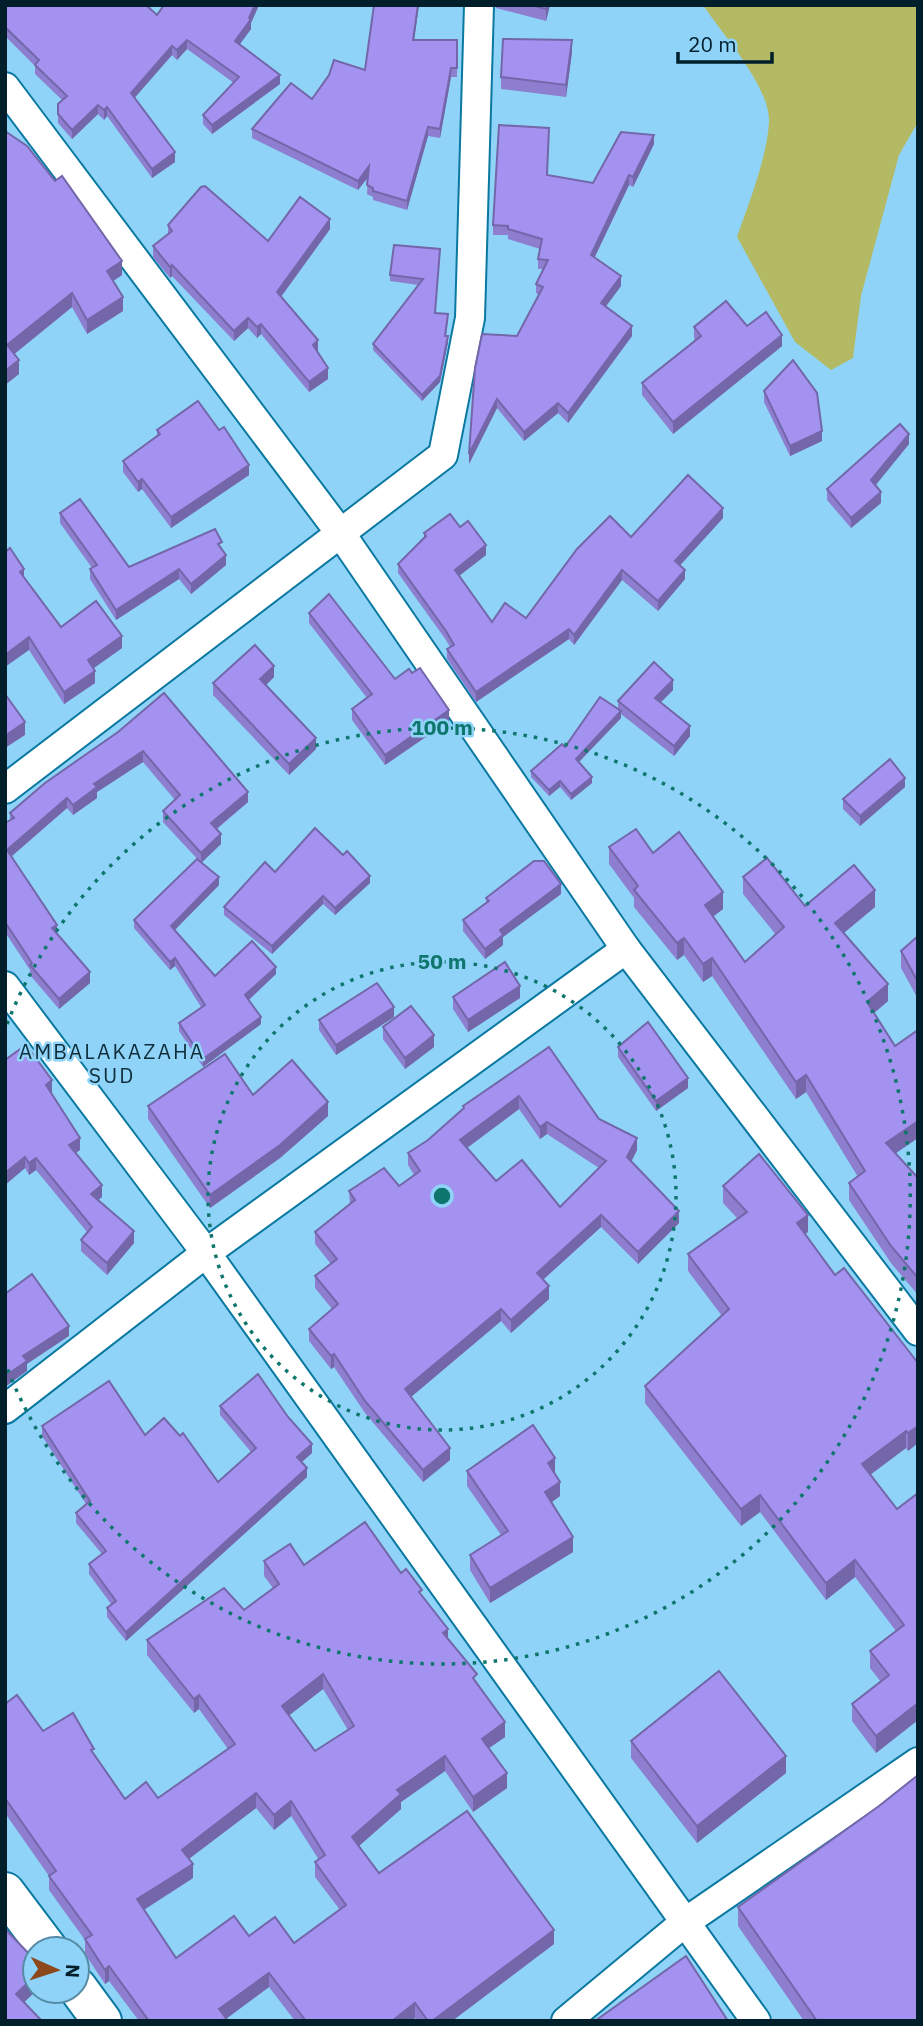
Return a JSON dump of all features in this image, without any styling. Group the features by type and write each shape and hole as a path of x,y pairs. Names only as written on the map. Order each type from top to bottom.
{"street":[{"path":"5,789 443,455 470,318 479,5"},
{"path":"5,87 341,534 626,949 918,1331"},
{"path":"5,1409 206,1253 626,949"},
{"path":"5,986 206,1253 756,2021"},
{"path":"566,2021 684,1923 918,1762"},
{"path":"5,1892 37,1935"},
{"path":"90,2005 102,2021"}],"green space":[{"path":"703,5 918,5 918,122 899,155 861,296 853,358 831,370 795,342 737,237 765,150 769,122 767,108 754,77"}],"building":[{"path":"5,5 146,5 157,15 164,5 255,5 249,18 251,19 235,41 280,75 212,125 203,115 239,77 187,40 177,50 172,46 131,93 175,152 152,169 107,107 104,110 98,105 72,130 58,114 58,104 67,96 35,65 39,60 5,27"},
{"path":"374,5 418,5 413,40 457,40 457,68 451,68 440,129 428,127 407,201 373,191 373,188 367,185 369,166 358,181 252,129 291,83 312,99 329,75 334,60 365,70"},
{"path":"531,5 547,5 546,9"},
{"path":"503,39 572,40 566,85 501,77"},
{"path":"499,125 549,128 547,175 593,183 621,132 654,135 633,177 629,175 591,255 621,276 601,303 632,326 568,413 558,403 524,432 497,399 469,454 475,368 482,334 517,336 543,287 536,284 548,260 538,259 542,239 508,229 508,226 493,225"},
{"path":"5,131 27,146 55,181 62,176 122,261 107,271 123,297 87,320 72,293 7,345 19,360 5,371"},
{"path":"205,186 268,241 300,197 330,219 277,292 318,340 313,345 328,368 309,382 261,324 257,327 248,318 234,331 172,265 170,267 153,246 172,231 168,225 201,187"},
{"path":"394,245 440,249 435,313 448,314 445,336 448,336 440,376 422,395 373,344 423,279 390,275"},
{"path":"726,301 747,326 766,312 782,335 673,422 642,383 701,336 694,327"},
{"path":"793,360 817,393 822,431 790,446 764,391"},
{"path":"198,401 219,430 224,427 249,465 171,517 142,479 138,482 123,461 160,434 157,430"},
{"path":"900,424 909,434 871,480 881,492 851,518 827,489"},
{"path":"688,475 723,508 675,561 685,570 658,601 622,570 574,635 569,629 476,692 447,649 454,645 446,631 398,564 426,536 424,533 450,514 460,527 468,521 486,545 455,570 492,622 505,603 526,618 577,549 610,516 631,537"},
{"path":"80,499 129,567 215,529 222,542 218,544 226,555 191,584 179,569 116,610 90,569 97,565 60,513"},
{"path":"10,548 24,569 20,572 61,627 96,601 122,636 88,660 95,671 64,692 29,637 5,655 5,552"},
{"path":"329,594 395,679 409,669 412,673 420,668 449,710 385,755 352,709 372,694 309,613"},
{"path":"255,645 274,666 260,679 316,738 289,764 213,683"},
{"path":"654,662 673,680 655,698 690,726 674,746 618,701"},
{"path":"164,693 248,792 211,823 221,834 201,853 163,811 180,795 143,751 94,784 97,787 73,805 67,798 7,850 57,925 52,928 90,972 59,999 30,965 32,963 5,922 5,823 14,818 10,813 45,783 118,732"},
{"path":"5,694 25,722 5,736"},
{"path":"600,697 621,711 576,759 592,777 571,794 560,781 549,790 531,771 562,744 565,747"},
{"path":"890,759 905,778 860,816 843,799"},
{"path":"315,828 343,855 347,851 370,876 335,908 323,896 272,946 224,907 265,862 275,872"},
{"path":"636,829 653,853 679,832 723,892 705,905 745,962 784,927 743,877 767,858 805,906 854,865 875,890 835,923 888,984 867,1002 895,1046 918,1030 918,1121 886,1143 918,1178 918,1278 891,1246 849,1183 865,1171 806,1075 796,1082 712,958 703,964 684,938 677,943 634,890 638,886 609,847"},
{"path":"197,859 219,877 171,926 215,976 252,941 276,967 245,995 261,1017 203,1059 179,1023 205,1005 175,958 170,962 134,920"},
{"path":"534,861 544,861 561,884 500,930 503,935 485,949 463,920 489,901 486,898"},
{"path":"918,936 918,982 901,951"},
{"path":"505,962 520,986 468,1020 453,997"},
{"path":"377,983 394,1007 336,1045 319,1020"},
{"path":"411,1006 434,1035 405,1058 383,1027"},
{"path":"648,1022 688,1078 656,1101 618,1047"},
{"path":"26,1045 52,1080 46,1085 80,1138 69,1145 102,1185 91,1194 134,1231 107,1263 81,1240 92,1227 36,1158 29,1163 25,1157 5,1173 5,1060"},
{"path":"549,1047 599,1119 637,1138 627,1157 679,1211 638,1252 601,1215 537,1273 549,1286 511,1320 501,1309 405,1389 450,1448 423,1470 365,1401 334,1354 331,1356 309,1329 338,1304 315,1276 337,1259 315,1232 355,1200 349,1191 384,1168 399,1186 420,1171 408,1153 428,1140 464,1108 463,1106","holes":["519,1096 540,1127 547,1122 606,1161 560,1207 522,1160 496,1181 460,1140"]},
{"path":"225,1054 253,1095 292,1060 328,1102 280,1145 210,1195 148,1106"},
{"path":"759,1154 808,1215 797,1223 835,1275 844,1268 918,1363 918,1426 908,1433 906,1431 862,1464 897,1509 918,1493 918,1703 876,1736 852,1704 889,1675 870,1651 904,1625 855,1560 826,1583 760,1495 741,1509 645,1386 729,1309 688,1254 747,1212 723,1186"},
{"path":"32,1274 69,1326 23,1356 27,1361 5,1376 5,1294"},
{"path":"258,1374 288,1417 312,1444 297,1457 307,1468 126,1632 107,1608 116,1601 89,1564 106,1551 76,1513 90,1501 42,1426 109,1381 145,1435 164,1418 180,1436 183,1433 218,1482 256,1448 220,1406"},
{"path":"533,1425 555,1458 548,1463 560,1482 545,1492 573,1537 490,1588 470,1555 508,1531 467,1471"},
{"path":"365,1522 401,1573 406,1569 422,1590 419,1592 448,1629 443,1633 477,1674 473,1678 505,1722 482,1739 507,1773 473,1797 445,1756 397,1790 401,1794 352,1837 379,1873 467,1811 554,1930 432,2021 428,2021 415,2003 392,2021 306,2021 269,1973 219,2009 228,2021 149,2021 109,1966 105,1970 91,1948 92,1935 49,1876 56,1871 7,1801 5,1802 5,1704 17,1695 43,1731 73,1713 94,1749 91,1750 125,1799 146,1782 158,1798 235,1744 199,1695 194,1699 147,1640 224,1588 244,1610 279,1584 264,1561 290,1544 304,1565","holes":["323,1674 354,1726 315,1751 282,1706","256,1793 274,1815 291,1801 325,1855 315,1862 346,1905 294,1943 275,1917 249,1936 234,1916 176,1958 137,1899 193,1864 182,1850"]},
{"path":"719,1671 786,1756 697,1826 631,1741"},
{"path":"918,1775 918,2021 817,2021 738,1907"},
{"path":"5,1929 21,1946 21,1989 16,1994 21,1999 21,2005 27,2005 42,2021 5,2021"},
{"path":"686,1956 728,2021 595,2021"}],"district":[{"name":"AMBALAKAZAHA SUD","path":"112,1064"}]}
